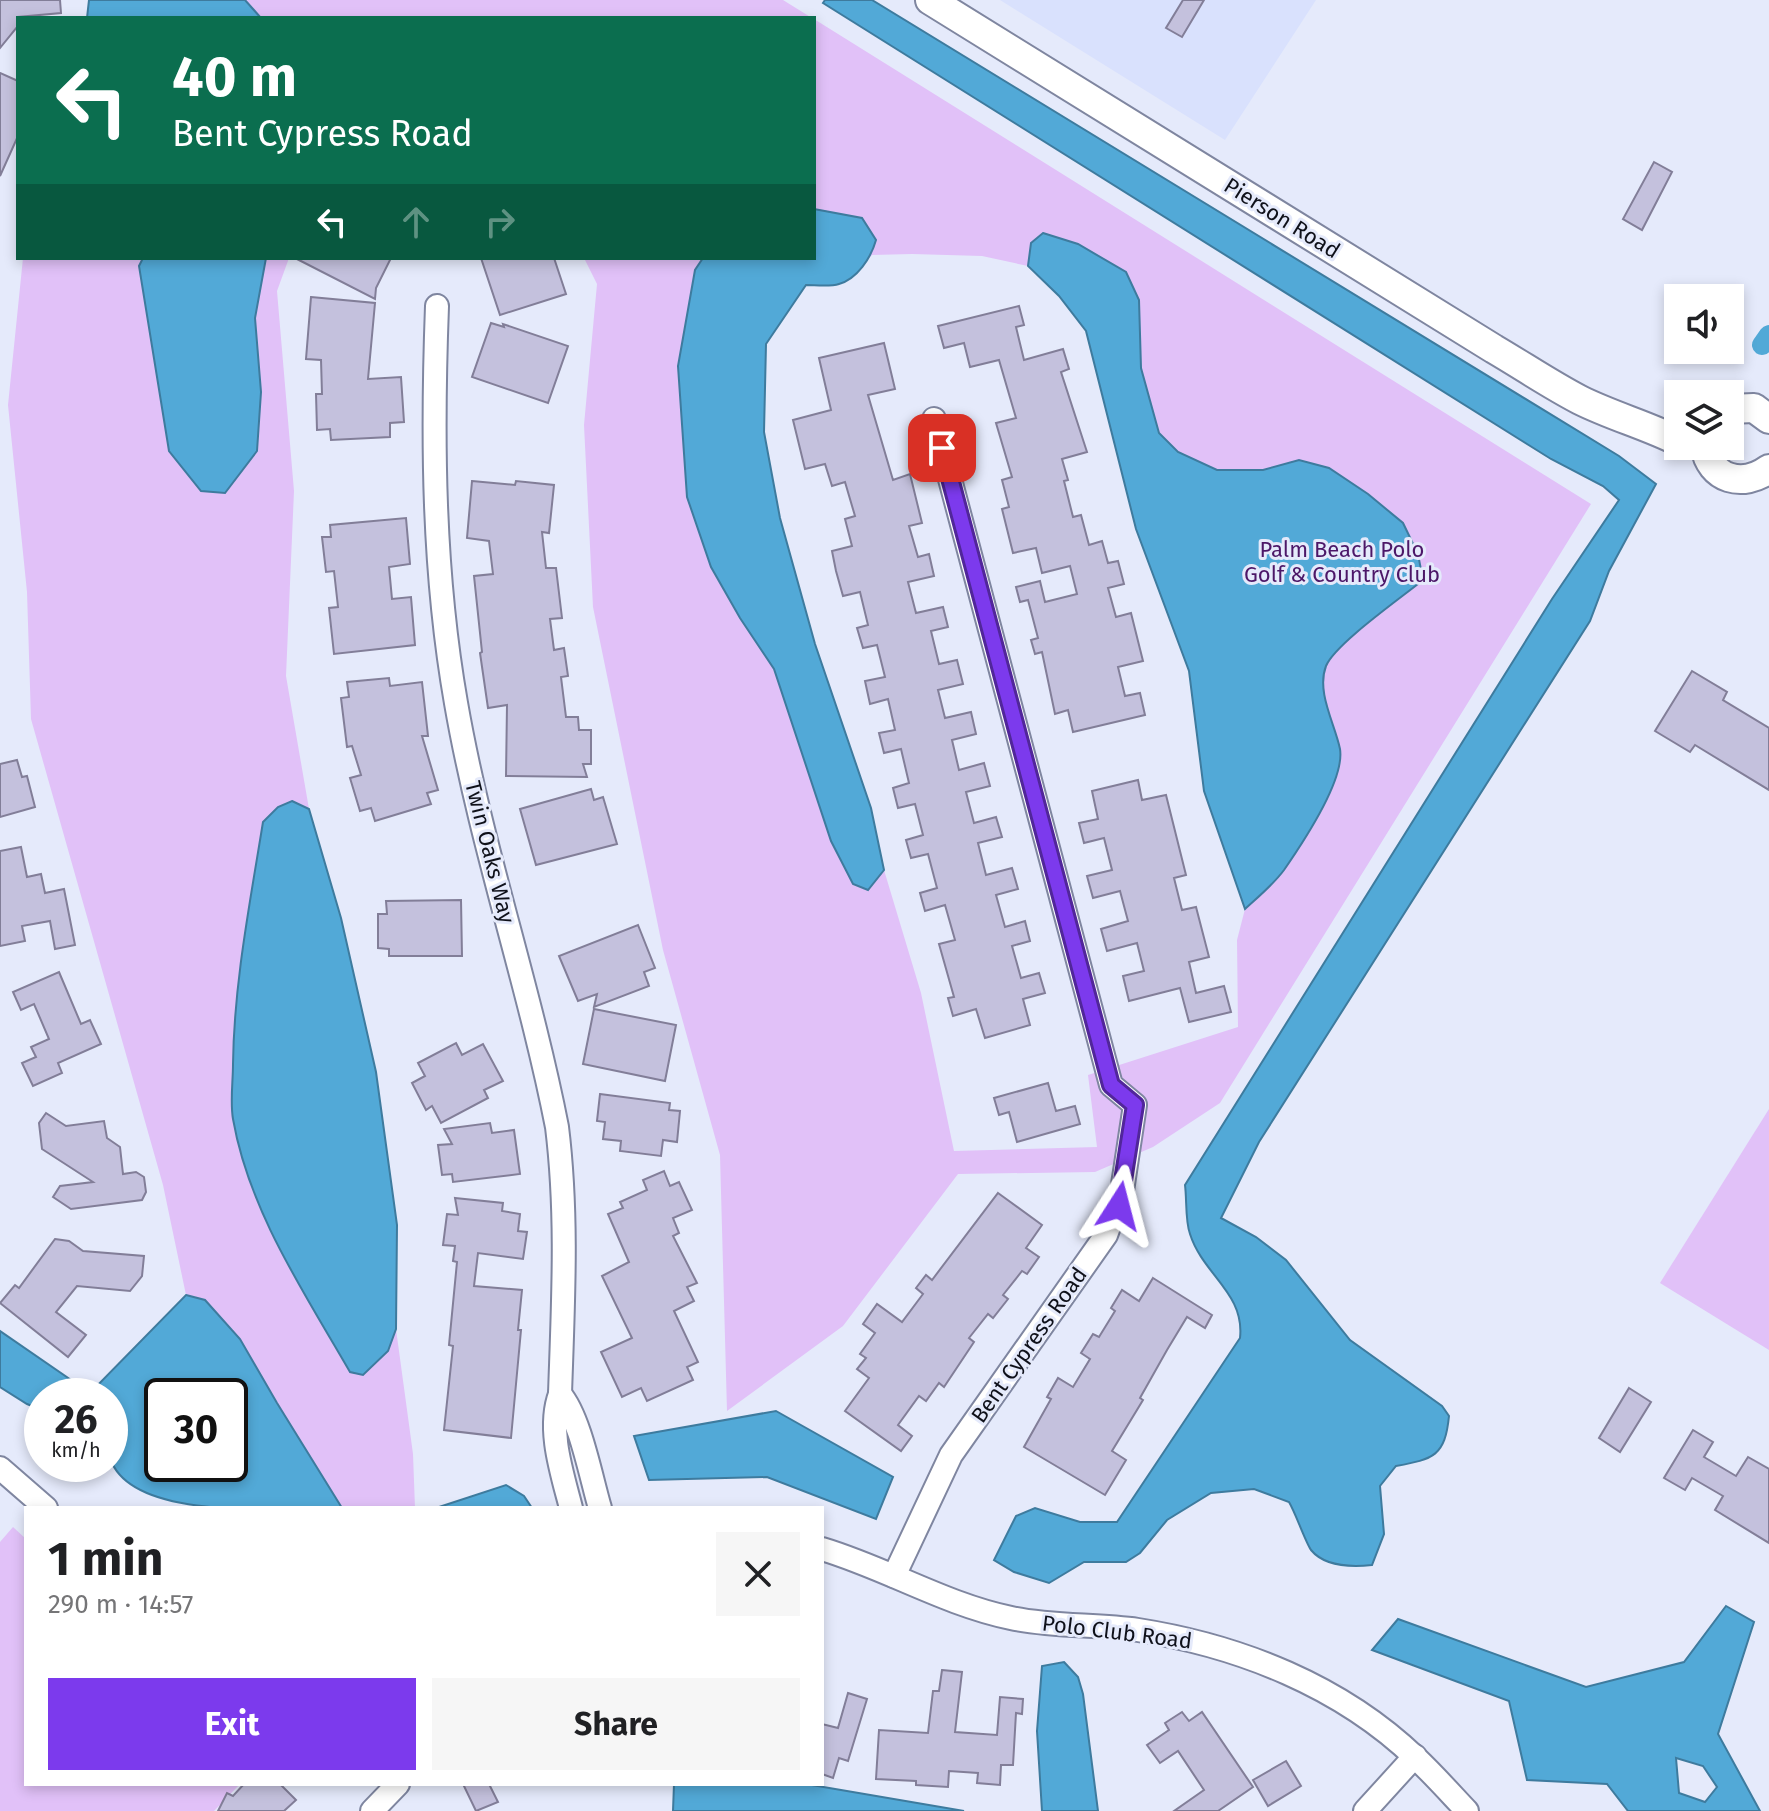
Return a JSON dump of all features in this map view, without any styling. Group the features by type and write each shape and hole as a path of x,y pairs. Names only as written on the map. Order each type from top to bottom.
{"street":[{"name":"Pierson Road","path":"930,0 1494,349 1579,399 1664,434"},
{"name":"Twin Oaks Way","path":"437,306 434,455 444,621 472,784 557,1127 564,1179 566,1231 560,1394 556,1409 557,1441 571,1506"},
{"name":"Bent Cypress Road","path":"894,1576 951,1455 1106,1235 1122,1191 1135,1105 1111,1085 934,419"},
{"name":"Pierson Road","path":"1641,423 1664,425"},
{"path":"1708,460 1726,477 1742,481 1769,495"},
{"path":"1742,481 1756,478 1769,469"},
{"name":"Twin Oaks Way","path":"560,1394 570,1408 599,1506"},
{"path":"0,1468 44,1506"},
{"name":"Polo Club Road","path":"824,1550 984,1612 1015,1619 1160,1634 1220,1647 1252,1658 1331,1695 1374,1723 1415,1756 1467,1811"},
{"path":"1365,1811 1415,1756"},
{"path":"372,1811 396,1786"}],"shaded area":[{"path":"1000,0 1316,0 1225,140"}],"green space":[{"path":"89,0 783,0 809,16 87,16"},
{"name":"Palm Beach Polo Golf & Country Club","path":"816,20 1591,504 1220,1103 1153,1147 1095,1172 958,1174 843,1326 727,1411 720,1155 663,950 593,607 584,425 597,284 585,260 816,260","holes":["872,255 982,256 1028,266 1059,296 1086,331 1136,529 1189,671 1204,791 1245,909 1237,940 1238,1027 1088,1075 1097,1147 954,1151 921,993 884,870 871,808 815,644 780,518 764,432 766,344 806,285 844,280"]},
{"path":"23,260 288,260 277,291 294,491 286,676 309,809 341,918 376,1072 397,1225 396,1329 413,1454 415,1506 341,1506 240,1339 205,1300 186,1295 163,1185 31,719 27,592 8,405"},
{"path":"1769,1109 1769,1350 1660,1283"},
{"path":"13,1527 24,1537 24,1786 238,1786 214,1811 0,1811 0,1542"}],"water":[{"path":"89,0 245,0 259,16 87,16"},
{"path":"825,0 872,0 1619,456 1656,484 1609,571 1590,621 1259,1142 1221,1218 1256,1237 1286,1260 1350,1340 1442,1406 1449,1416 1440,1448 1428,1458 1396,1466 1380,1486 1384,1534 1372,1565 1340,1565 1317,1556 1311,1550 1289,1502 1254,1489 1211,1493 1167,1520 1140,1553 1126,1562 1084,1562 1049,1583 1014,1572 994,1560 1016,1516 1035,1508 1080,1522 1117,1522 1240,1338 1240,1322 1230,1296 1204,1261 1190,1234 1185,1185 1552,599 1619,500 1603,486 1551,459 823,3"},
{"path":"816,209 862,218 876,240 867,261 852,278 835,285 806,285 766,344 764,432 780,518 815,644 871,808 884,870 868,890 853,884 831,841 774,669 711,567 687,497 678,366 695,270 702,260 816,260"},
{"path":"1043,233 1078,244 1126,272 1139,300 1141,368 1159,433 1178,452 1217,470 1263,470 1299,460 1329,468 1403,523 1418,554 1423,580 1355,634 1326,666 1323,686 1340,749 1336,777 1321,811 1284,870 1245,909 1204,791 1189,671 1136,529 1086,331 1059,296 1028,266 1031,243"},
{"path":"142,260 266,260 255,318 261,392 257,451 225,493 201,491 169,451 139,266"},
{"path":"292,801 309,809 341,918 376,1072 397,1225 396,1329 388,1351 363,1375 350,1372 280,1250 252,1186 232,1112 236,1003 263,822 278,807"},
{"path":"186,1295 205,1300 240,1339 341,1506 202,1506 152,1495 127,1482 128,1378 105,1378"},
{"path":"0,1331 68,1378 24,1378 24,1402 0,1387"},
{"path":"776,1411 893,1477 876,1519 767,1477 649,1480 634,1436"},
{"path":"506,1485 524,1496 531,1506 442,1506"},
{"path":"1726,1606 1754,1622 1718,1734 1760,1811 1628,1811 1607,1784 1527,1780 1509,1701 1372,1650 1398,1619 1586,1687 1684,1662","holes":["1676,1758 1703,1766 1717,1787 1705,1802 1679,1793"]},
{"path":"1064,1662 1078,1677 1083,1694 1098,1811 1042,1811 1037,1731 1042,1666"},
{"path":"674,1786 818,1786 964,1811 673,1811"}],"building":[{"path":"0,0 60,0 61,13 16,16 16,28 0,48"},
{"path":"1183,0 1204,0 1182,37 1166,28"},
{"path":"0,73 16,80 16,140 0,176"},
{"path":"1654,162 1672,172 1642,230 1623,219"},
{"path":"299,260 390,260 376,288 375,299"},
{"path":"482,260 555,260 566,294 500,315"},
{"path":"311,297 375,303 368,379 401,377 404,422 390,423 390,437 331,440 330,429 317,430 316,394 322,394 321,360 306,359"},
{"path":"1019,306 1024,325 1016,327 1024,360 1063,349 1069,369 1061,372 1087,452 1062,459 1073,517 1081,515 1089,545 1102,541 1108,563 1118,561 1124,584 1108,588 1116,617 1131,613 1143,661 1118,667 1125,696 1140,693 1145,715 1073,732 1068,710 1055,714 1042,652 1035,654 1031,640 1038,638 1028,600 1020,602 1016,587 1040,581 1045,602 1077,594 1070,566 1042,573 1036,548 1013,553 1002,509 1009,507 1002,480 1012,477 996,423 1016,418 999,360 970,367 964,343 944,348 938,326"},
{"path":"491,323 504,327 503,324 568,346 548,403 472,377"},
{"path":"884,343 895,389 868,395 893,480 910,474 922,523 909,526 918,557 929,554 934,576 908,582 916,613 943,607 948,627 931,631 939,664 957,660 963,684 938,690 945,718 971,712 976,734 952,740 959,770 984,763 990,786 966,792 974,823 996,817 1002,837 978,843 986,875 1012,868 1018,889 996,895 1005,927 1025,921 1030,941 1012,946 1021,978 1039,973 1045,993 1023,999 1030,1025 985,1038 976,1009 953,1016 948,998 954,997 939,944 955,940 945,905 925,911 920,893 937,888 928,854 911,858 906,840 923,835 915,804 898,808 893,788 909,783 901,749 884,753 879,733 895,730 888,699 870,704 865,681 885,677 877,645 863,648 857,628 868,625 860,592 843,596 836,571 832,551 852,546 845,519 855,516 845,482 832,486 825,464 805,469 793,420 831,410 819,358"},
{"path":"472,481 554,485 549,533 542,532 546,568 556,568 562,618 550,619 554,650 564,648 568,676 561,677 566,717 578,717 579,730 591,730 591,764 583,764 587,777 506,776 507,705 488,708 480,653 474,576 493,574 489,541 467,538"},
{"path":"406,518 410,564 389,567 392,599 411,597 415,645 334,654 329,608 338,607 334,571 326,572 322,537 331,537 330,525"},
{"path":"1692,671 1727,692 1723,700 1769,728 1769,790 1695,745 1690,752 1655,731"},
{"path":"389,678 390,686 422,682 428,736 422,736 438,790 427,793 431,804 375,821 371,808 360,811 350,778 361,775 352,746 347,747 341,698 349,697 347,682"},
{"path":"17,760 22,777 27,776 35,807 0,817 0,764"},
{"path":"1138,780 1142,800 1166,795 1186,875 1174,878 1182,910 1196,907 1209,957 1189,962 1196,993 1224,986 1231,1012 1189,1022 1180,988 1129,1001 1123,976 1144,971 1137,943 1107,951 1101,929 1128,921 1120,891 1093,898 1087,876 1112,870 1104,838 1084,843 1079,823 1098,819 1092,791"},
{"path":"591,789 594,800 603,797 617,844 536,865 520,809"},
{"path":"21,847 27,877 41,874 45,893 64,889 75,945 55,949 50,921 22,926 25,941 0,946 0,851"},
{"path":"461,900 462,956 389,956 389,949 378,948 378,914 387,914 386,901"},
{"path":"638,925 655,968 644,972 649,986 594,1007 597,994 578,1001 559,956"},
{"path":"59,972 81,1024 90,1020 101,1044 58,1063 62,1073 33,1086 22,1063 36,1057 31,1047 49,1039 34,1004 21,1010 13,992"},
{"path":"594,1009 676,1025 665,1081 583,1064"},
{"path":"456,1043 462,1055 483,1044 503,1081 484,1090 488,1098 441,1123 432,1106 426,1110 412,1083 425,1076 418,1063"},
{"path":"1048,1083 1056,1111 1075,1106 1080,1124 1017,1142 1009,1112 999,1115 994,1098"},
{"path":"600,1094 670,1103 669,1110 680,1111 677,1142 663,1140 661,1156 620,1151 621,1141 603,1139 605,1122 597,1121"},
{"path":"46,1113 66,1126 104,1121 107,1138 120,1147 123,1174 136,1172 144,1177 146,1192 142,1200 71,1209 53,1197 60,1186 93,1182 42,1149 39,1123"},
{"path":"490,1123 492,1133 514,1130 520,1174 453,1182 452,1174 442,1175 438,1145 452,1144 444,1129"},
{"path":"664,1171 670,1186 679,1182 692,1210 673,1218 679,1233 673,1236 697,1283 687,1287 694,1301 674,1311 698,1362 687,1367 693,1380 647,1401 641,1388 622,1397 601,1352 632,1338 602,1276 629,1262 608,1214 623,1208 620,1202 647,1190 643,1180"},
{"path":"998,1193 1042,1225 1026,1248 1039,1257 1027,1274 1022,1271 1003,1295 1008,1299 993,1318 988,1314 969,1338 974,1342 944,1387 939,1383 926,1401 919,1396 898,1425 912,1436 901,1451 845,1411 869,1378 857,1369 866,1358 860,1354 875,1333 863,1324 877,1304 902,1322 923,1294 916,1288 926,1275 932,1280"},
{"path":"455,1198 503,1203 502,1211 520,1214 518,1231 527,1232 523,1259 478,1253 474,1286 522,1290 511,1438 444,1430 453,1346 449,1345 457,1262 453,1261 455,1246 443,1245 447,1214 458,1215"},
{"path":"55,1239 69,1241 83,1251 144,1256 142,1276 130,1291 77,1286 56,1312 86,1335 68,1357 0,1303 15,1285 19,1288"},
{"path":"1153,1278 1212,1315 1205,1328 1187,1317 1167,1350 1140,1398 1143,1400 1112,1451 1126,1460 1105,1495 1024,1447 1051,1399 1047,1397 1058,1378 1073,1387 1090,1359 1081,1353 1093,1334 1099,1337 1115,1311 1111,1308 1122,1290 1139,1301"},
{"path":"1629,1388 1651,1402 1620,1452 1599,1438"},
{"path":"1693,1430 1713,1442 1704,1457 1736,1476 1748,1457 1769,1469 1769,1543 1715,1510 1723,1496 1692,1478 1685,1490 1664,1478"},
{"path":"942,1670 962,1672 955,1732 997,1735 1000,1697 1023,1699 1022,1714 1016,1713 1013,1765 1001,1765 1000,1785 977,1783 978,1773 949,1771 948,1787 916,1785 916,1781 876,1779 879,1730 928,1733 933,1691 939,1691"},
{"path":"848,1693 867,1699 848,1761 839,1758 833,1778 824,1775 824,1724 838,1728"},
{"path":"1182,1712 1189,1721 1202,1712 1253,1787 1218,1811 1174,1811 1204,1790 1178,1751 1160,1763 1147,1745 1169,1730 1165,1723"},
{"path":"1286,1761 1301,1786 1268,1806 1253,1780"},
{"path":"242,1786 282,1786 296,1800 284,1811 218,1811 227,1793 233,1796"},
{"path":"464,1786 490,1786 498,1802 476,1811"}],"waterway":[{"path":"1762,345 1769,335"}],"route":[{"path":"942,448 1111,1085 1135,1105 1119,1206"}]}
